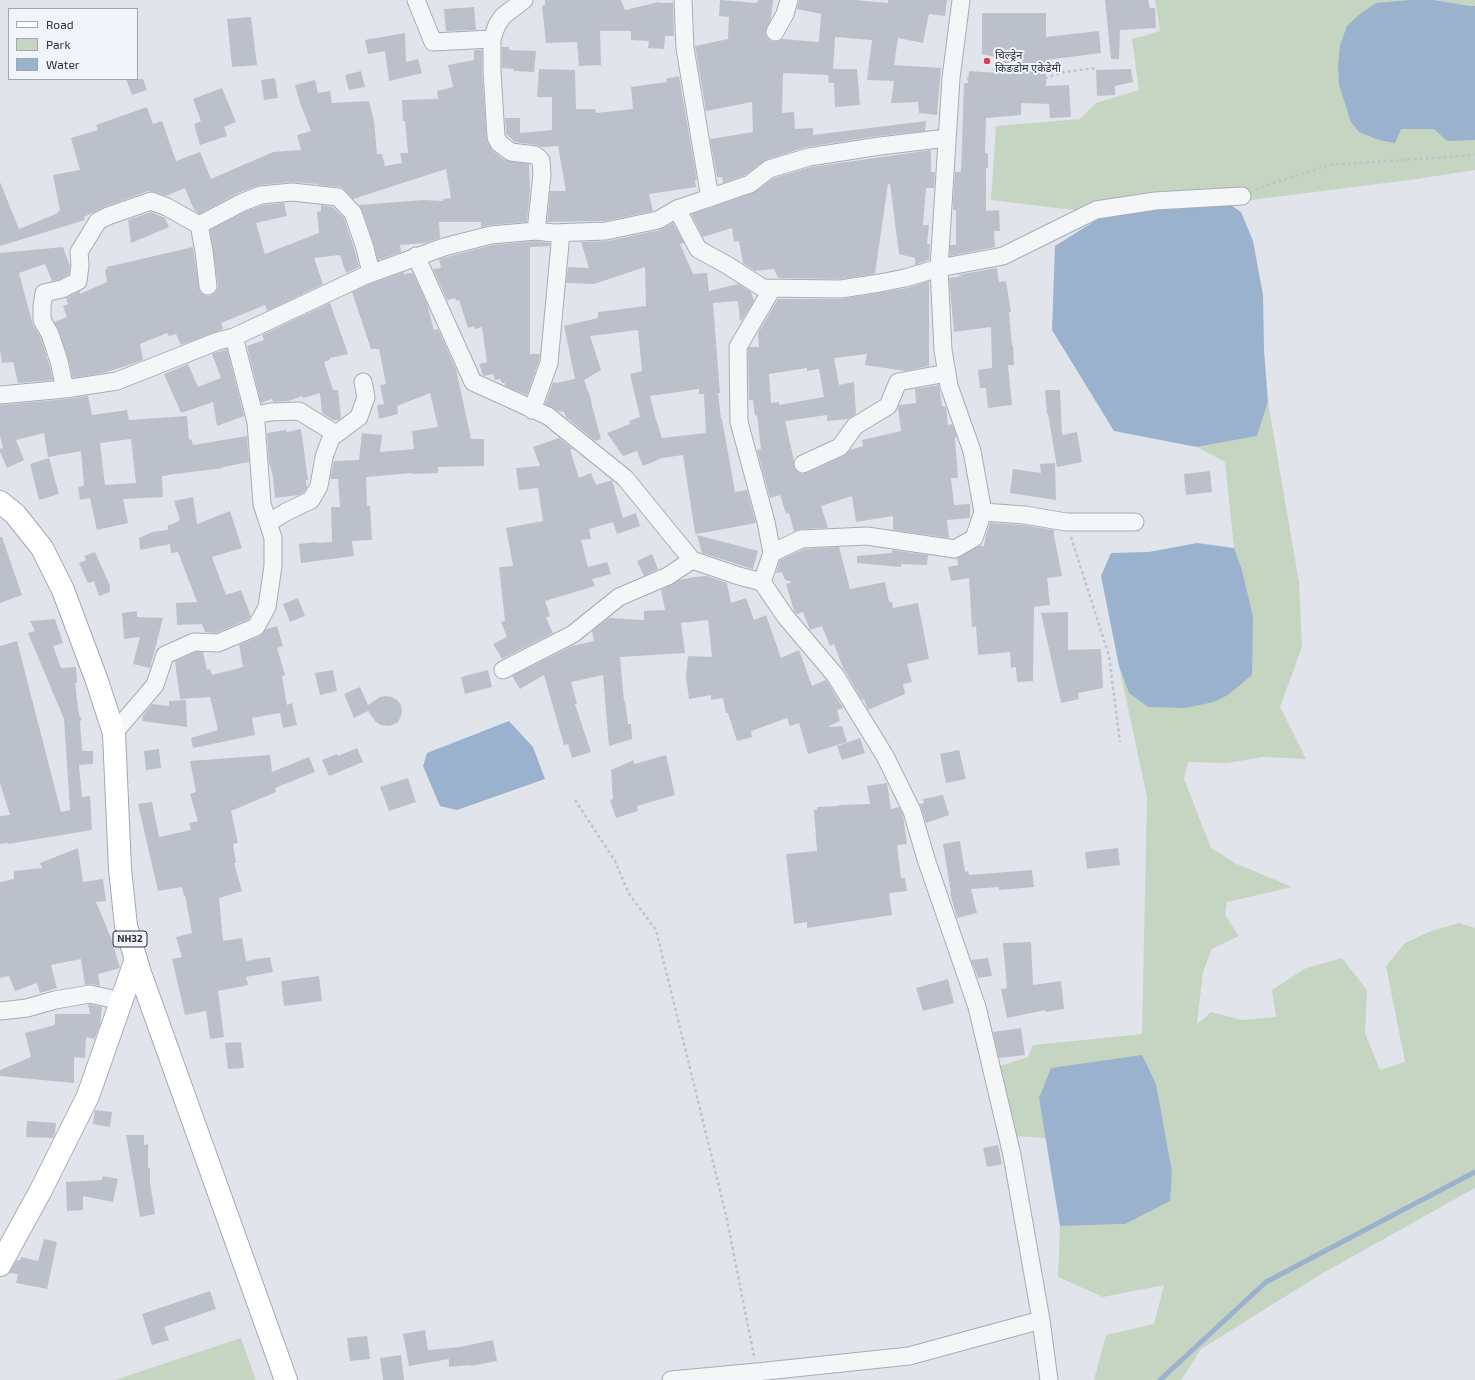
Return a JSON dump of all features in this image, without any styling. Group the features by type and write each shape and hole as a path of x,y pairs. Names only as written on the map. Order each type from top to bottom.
{"main road":[{"name":"NH32","path":"0,502 15,514 42,548 63,590 98,681 114,733 120,869 126,926 136,959 286,1380"},
{"path":"0,1265 41,1190 88,1096 136,959"}],"street":[{"path":"416,0 434,42 492,39"},
{"path":"524,0 503,16 497,25 492,39 492,71 496,137 500,143 511,152 535,155 541,162 542,174 536,231"},
{"path":"683,0 685,48 710,198"},
{"path":"776,32 785,14 789,0"},
{"path":"772,552 801,539 867,536 955,549 974,538 983,512 972,451 949,386 944,350 939,268 951,78 961,0"},
{"path":"0,395 65,389 117,381 218,341 234,337 371,273 444,247 491,235 536,231 561,233 613,230 658,220 677,209 750,184 769,169 809,157 880,146 947,138"},
{"path":"199,225 243,202 261,195 292,192 338,197 352,213 365,248 371,273"},
{"path":"677,209 698,249 727,264 763,288 841,289 905,278 939,268 1003,256 1096,210 1155,201 1242,196"},
{"path":"65,389 59,361 52,340 42,320 44,293 62,289 78,281 80,265 79,252 98,221 151,201 167,207 199,225 208,286"},
{"path":"532,410 549,363 561,233"},
{"path":"416,256 473,382 548,416 625,478 692,560 762,582 785,616 835,675 885,756 912,811 926,859 977,1007 1012,1155 1041,1320 1049,1380"},
{"path":"762,582 772,552 764,514 739,422 738,347 772,289"},
{"path":"114,733 155,684 165,655 194,642 218,643 256,627 267,607 273,566 273,538 262,504 256,422 234,337"},
{"path":"803,464 840,447 855,426 888,406 898,382 947,374"},
{"path":"268,523 286,512 311,500 319,486 324,457 331,438 359,417 366,397 363,382"},
{"path":"254,415 271,412 298,412 336,434"},
{"path":"983,512 1025,515 1066,522 1135,522"},
{"path":"503,670 573,634 619,597 668,576 692,560"},
{"path":"0,1011 27,1008 55,1000 90,994 121,1001"},
{"path":"671,1380 909,1356 1041,1320"}],"path":[{"path":"951,78 1001,81 1043,79 1064,72 1097,68"},
{"path":"1242,196 1267,185 1329,165 1475,155"},
{"path":"1066,522 1109,656 1120,742"},
{"path":"575,800 615,861 629,894 656,930 726,1215 757,1372"}],"green space":[{"path":"1155,0 1475,0 1475,170 1417,179 1228,203 1106,214 991,200 996,126 1080,119 1096,103 1139,90 1132,39 1160,31"},
{"path":"1268,402 1299,582 1302,647 1280,707 1306,759 1263,757 1227,763 1188,762 1184,779 1211,848 1237,864 1292,887 1227,902 1225,915 1239,936 1212,949 1203,972 1197,1024 1211,1012 1242,1020 1276,1017 1272,990 1304,969 1342,958 1367,990 1365,1033 1380,1070 1405,1062 1386,966 1405,943 1431,931 1459,923 1475,928 1475,1188 1323,1273 1201,1349 1181,1380 1094,1380 1106,1335 1154,1324 1164,1285 1103,1297 1058,1277 1060,1226 1125,1224 1039,1098 1046,1138 1013,1136 997,1067 1028,1057 1033,1045 1142,1034 1147,797 1119,666 1129,693 1242,570 1234,548 1225,462 1197,447 1257,436"},
{"path":"241,1338 256,1380 115,1380"}],"water":[{"path":"1410,0 1433,0 1475,6 1475,140 1447,141 1434,129 1401,129 1395,143 1379,140 1359,132 1351,122 1339,85 1338,67 1340,45 1347,26 1361,13 1376,3"},
{"path":"1228,203 1241,212 1253,241 1263,295 1264,350 1268,402 1257,436 1197,447 1114,431 1052,330 1055,246 1106,214"},
{"path":"1197,543 1234,548 1242,570 1253,617 1252,675 1228,695 1214,702 1185,708 1148,707 1129,693 1119,666 1101,576 1111,553 1149,552"},
{"path":"509,721 533,747 545,779 457,810 440,806 423,766 427,753"},
{"path":"1142,1055 1156,1084 1172,1172 1170,1201 1125,1224 1060,1226 1039,1098 1051,1068"}],"building":[{"path":"545,0 621,0 625,10 659,2 673,3 674,36 665,36 664,49 648,48 649,41 631,40 631,31 600,31 601,65 579,66 577,42 546,43 542,6 545,5"},
{"path":"720,0 757,3 758,0 773,0 771,19 765,33 770,41 775,42 782,39 819,42 821,14 797,9 799,0 855,0 888,3 888,0 947,0 945,16 929,14 923,43 898,38 894,65 941,68 937,115 919,113 918,102 891,103 894,81 867,80 872,40 835,37 833,69 857,69 860,105 835,107 834,83 829,83 828,75 783,73 782,113 794,112 795,129 813,128 813,135 926,121 925,131 878,136 806,147 766,160 745,175 723,183 722,177 717,177 710,139 753,132 752,102 706,111 695,46 728,39 729,17 719,16"},
{"path":"1105,0 1148,0 1150,8 1155,8 1156,28 1120,30 1119,59 1111,59"},
{"path":"474,7 476,30 446,31 444,9"},
{"path":"982,13 1046,13 1046,37 1099,31 1101,53 1046,60 1046,86 1069,85 1071,117 1050,118 1049,104 1021,103 1021,115 986,118 985,153 988,153 988,168 986,168 986,211 999,210 1000,231 994,231 995,247 950,256 950,245 956,245 956,210 953,210 953,200 955,172 961,172 964,83 968,83 969,71 998,73 1000,58 982,54"},
{"path":"251,17 257,65 232,67 227,19"},
{"path":"405,33 406,62 418,59 422,73 389,81 385,51 368,54 365,40"},
{"path":"502,47 509,47 509,50 536,51 534,72 513,71 514,69 502,68"},
{"path":"474,50 482,50 482,72 487,141 493,151 505,160 529,164 530,190 527,222 481,227 481,222 439,222 440,238 425,243 400,245 401,252 378,260 362,210 359,205 424,200 443,201 443,199 451,198 446,169 353,199 340,187 291,182 260,185 238,193 199,214 194,210 185,188 166,196 148,191 104,207 84,217 85,220 0,246 0,182 19,229 58,213 57,212 60,211 53,175 80,170 71,138 98,130 96,125 147,107 153,124 162,121 176,161 200,152 211,179 273,152 301,150 297,135 311,131 295,85 315,80 318,93 330,91 332,103 369,101 374,121 377,154 382,154 385,166 402,163 400,153 408,153 405,121 403,121 402,100 438,99 437,91 453,87 448,65 474,60"},
{"path":"539,69 575,70 576,109 595,109 596,113 633,109 631,87 667,82 666,79 679,76 697,180 695,180 696,187 649,194 653,211 605,221 547,222 550,191 566,191 558,146 542,147 515,142 506,134 505,118 520,118 520,133 552,130 552,97 537,97"},
{"path":"1131,69 1133,82 1115,86 1115,95 1097,96 1096,70"},
{"path":"361,71 365,87 349,90 345,75"},
{"path":"275,78 278,98 264,100 261,80"},
{"path":"143,79 147,90 132,95 126,80"},
{"path":"222,88 236,122 224,127 227,136 200,145 194,124 201,121 193,99"},
{"path":"931,150 931,172 935,172 934,188 926,188 923,225 929,225 927,244 930,244 929,260 915,265 915,258 899,254 890,184 888,184 875,274 840,279 778,278 774,269 755,271 743,263 739,241 734,242 732,228 703,237 692,216 692,214 753,193 774,178 811,167"},
{"path":"284,203 287,216 256,223 265,254 319,233 317,212 321,211 321,205 333,207 344,218 359,267 346,273 340,255 314,258 323,284 267,311 265,305 221,323 223,329 181,345 176,334 169,336 167,333 140,344 143,360 103,373 73,378 59,331 54,322 67,317 63,306 68,304 66,298 80,291 80,294 107,282 105,270 107,267 193,247 200,292 209,296 214,294 218,285 210,230 247,211 263,205"},
{"path":"151,212 165,218 169,227 131,243 128,220"},
{"path":"673,223 684,243 680,244 693,274 707,273 709,291 738,284 751,292 754,301 740,321 738,301 713,303 720,393 718,393 721,419 735,492 747,490 756,523 697,534 695,533 683,455 662,458 643,466 637,451 623,456 607,433 630,424 629,421 640,417 630,374 642,371 638,330 590,336 601,370 584,380 592,402 601,439 595,441 566,417 564,412 558,411 545,404 553,382 556,383 575,379 564,326 598,318 598,312 646,306 645,267 594,284 566,283 568,267 589,268 581,242 608,241 660,230","holes":["699,389 699,394 704,394 706,433 662,438 650,396"]},
{"path":"536,241 550,243 550,246 530,247 530,354 540,354 527,395 505,386 505,383 502,383 500,379 495,380 493,374 483,375 479,364 487,362 482,327 475,329 474,326 468,328 459,300 456,301 455,298 447,300 433,269 441,268 439,259 493,245"},
{"path":"63,247 70,266 69,274 59,280 52,281 45,264 19,273 33,325 41,338 53,380 18,383 13,362 2,363 0,349 0,253"},
{"path":"997,268 999,282 1006,281 1011,312 1009,312 1014,365 1008,365 1012,405 988,408 986,388 980,388 978,370 992,368 991,327 954,332 949,278 962,276 957,275"},
{"path":"404,272 404,274 413,273 427,304 434,330 438,329 456,369 471,439 484,439 484,466 438,467 438,473 412,473 366,477 367,506 370,506 372,540 352,541 354,556 301,563 299,544 332,542 331,507 340,507 338,479 330,479 334,461 359,460 362,433 382,435 380,452 414,449 412,431 438,427 430,393 397,406 398,414 379,419 377,405 384,404 380,385 386,384 379,349 371,349 352,292"},
{"path":"929,281 929,366 905,371 865,365 867,354 834,358 839,385 854,382 856,414 848,419 827,421 827,415 785,421 794,460 794,468 802,474 807,473 844,456 850,450 863,446 862,440 901,431 898,408 899,405 916,403 915,389 939,385 942,406 946,407 948,425 952,424 957,437 955,438 958,478 951,478 954,505 970,504 970,518 947,520 949,538 893,530 893,516 856,522 852,496 821,506 828,528 801,529 794,531 789,513 786,514 780,495 770,498 757,450 761,449 757,415 755,416 753,400 749,400 749,347 759,347 758,333 778,299 842,299 907,288","holes":["807,368 807,371 819,369 824,397 779,405 779,402 771,403 769,374"]},
{"path":"330,303 348,354 330,358 330,360 324,362 333,390 338,390 341,418 339,420 333,420 322,413 320,393 303,398 302,396 288,401 273,402 272,399 261,403 247,346 264,340 262,335"},
{"path":"227,349 244,416 217,426 213,402 181,413 164,374 188,364 198,387 221,378 212,354"},
{"path":"1045,390 1060,390 1062,435 1077,432 1082,462 1057,467 1047,414"},
{"path":"88,396 92,415 127,410 129,420 187,416 189,440 191,439 193,445 247,436 249,462 223,468 162,476 163,497 123,499 128,523 97,530 90,498 80,500 78,487 84,486 81,451 48,457 44,433 16,440 24,460 7,468 0,452 0,449 3,448 0,436 0,405","holes":["131,439 136,483 105,485 100,443"]},
{"path":"301,429 308,480 306,480 307,488 299,495 275,498 273,477 269,465 267,433 286,430 287,432"},
{"path":"559,438 573,449 570,450 579,478 591,473 596,485 612,480 623,518 636,513 640,526 617,534 613,522 589,529 591,539 581,540 588,567 607,562 611,574 592,579 595,586 545,601 550,616 546,618 553,633 502,659 493,644 507,637 501,622 505,621 499,567 513,566 506,528 543,521 538,488 519,490 516,468 540,466 533,447"},
{"path":"49,458 59,494 39,500 30,464"},
{"path":"1055,463 1056,500 1010,493 1013,469 1041,473 1040,464"},
{"path":"1210,471 1212,492 1186,495 1184,474"},
{"path":"193,497 197,524 230,511 242,548 212,557 226,595 241,590 251,616 249,619 216,633 205,632 202,624 177,625 176,603 197,602 178,552 171,553 170,544 140,550 139,538 152,532 168,530 168,525 180,520 174,501"},
{"path":"990,523 1024,525 1054,530 1062,576 1047,578 1050,605 1034,607 1033,681 1017,682 1016,667 1011,668 1010,652 978,655 976,626 972,627 969,578 951,581 948,567 958,565 957,558 979,546 984,546"},
{"path":"697,535 758,551 753,569 702,553"},
{"path":"0,537 2,537 22,595 0,603"},
{"path":"839,547 850,589 885,582 889,602 892,602 893,608 918,603 929,659 907,664 912,682 903,684 905,694 868,710 864,699 862,700 843,668 834,644 830,646 822,626 810,630 803,612 797,614 794,611 786,584 792,582 785,580 782,572 776,573 780,560 804,549"},
{"path":"892,550 928,555 927,565 901,564 901,567 857,563 857,556 892,553"},
{"path":"95,552 110,586 110,592 99,596 94,581 88,583 79,563 86,560 84,556"},
{"path":"652,554 658,569 644,576 637,561"},
{"path":"707,576 727,583 731,603 746,598 754,620 766,615 781,658 799,650 812,686 826,680 827,681 843,708 837,710 840,721 829,727 842,726 847,742 808,754 799,723 790,726 787,718 751,731 752,737 737,741 728,713 726,713 723,698 711,700 711,695 689,699 686,677 688,656 712,657 708,620 681,623 685,653 620,657 624,701 625,700 628,724 631,724 632,739 609,746 603,675 571,682 577,704 575,704 591,752 572,758 568,744 564,745 544,675 520,689 512,676 572,646 594,641 592,631 609,618 644,620 644,611 665,610 661,590 679,580"},
{"path":"298,598 305,616 290,622 283,604"},
{"path":"137,611 137,617 163,618 150,668 133,664 140,637 124,639 122,613"},
{"path":"1068,612 1068,650 1101,649 1103,688 1078,693 1079,699 1061,703 1041,613"},
{"path":"55,619 63,643 53,646 61,668 76,667 77,683 75,683 79,715 82,720 80,721 82,751 93,751 93,764 79,765 82,797 90,796 92,830 8,844 0,844 0,816 10,815 0,783 0,646 17,641 61,812 70,810 64,719 28,633 35,631 30,621"},
{"path":"277,626 283,646 277,648 285,675 282,676 287,705 292,703 297,725 283,728 280,713 252,718 255,735 193,748 191,738 218,730 210,697 180,699 175,661 196,652 203,652 207,670 210,669 212,675 243,667 239,645 260,636 266,629"},
{"path":"333,670 337,691 320,695 315,673"},
{"path":"488,670 492,687 465,694 461,677"},
{"path":"360,687 368,705 380,697 392,697 397,700 401,705 402,711 398,722 393,725 381,725 376,722 368,711 354,718 344,694"},
{"path":"186,700 187,727 142,721 143,715 152,704 169,706 169,701"},
{"path":"860,738 865,753 842,760 837,746"},
{"path":"357,748 363,762 329,776 322,760 337,754 338,756"},
{"path":"159,749 161,768 146,770 144,751"},
{"path":"959,750 966,779 946,783 940,754"},
{"path":"270,755 272,772 309,757 315,772 275,788 276,792 231,811 238,843 233,844 236,863 234,863 242,891 219,898 223,941 242,938 246,961 270,957 273,972 246,977 248,985 218,991 224,1037 210,1039 206,1011 185,1015 172,959 182,957 176,937 192,933 185,895 184,896 182,887 158,891 138,804 152,802 159,837 191,830 189,823 198,821 190,794 196,792 190,761"},
{"path":"666,755 675,795 637,806 638,811 616,818 610,800 613,799 611,770 634,760 634,764"},
{"path":"408,778 416,802 389,811 380,787"},
{"path":"887,783 891,809 899,807 903,815 907,844 897,845 901,878 905,878 907,891 889,893 892,915 807,928 807,922 794,924 786,854 817,851 814,810 817,810 817,807 870,804 867,786"},
{"path":"943,795 949,815 926,823 920,804 924,803 923,799"},
{"path":"960,841 965,872 968,871 969,875 1032,870 1034,887 999,890 999,887 971,889 977,913 957,918 950,893 943,844"},
{"path":"78,848 83,882 103,879 106,901 96,902 111,938 120,968 98,974 100,986 92,984 85,985 81,959 51,965 57,988 40,993 37,983 15,991 9,976 0,978 0,882 14,879 14,871 42,868 40,863"},
{"path":"1118,848 1120,865 1087,869 1085,852"},
{"path":"1031,942 1033,985 1061,981 1064,1009 1045,1012 1045,1010 1007,1018 1001,989 1007,988 1003,943"},
{"path":"988,958 992,976 978,978 971,960"},
{"path":"319,976 322,1001 284,1006 281,981"},
{"path":"948,979 954,1003 923,1011 916,988"},
{"path":"88,1004 102,1007 100,1025 94,1040 86,1037 85,1058 74,1057 74,1083 0,1076 0,1070 31,1057 25,1033 55,1025 55,1014 90,1014"},
{"path":"1021,1028 1025,1055 999,1058 993,1032"},
{"path":"241,1042 244,1068 228,1069 225,1043"},
{"path":"95,1110 112,1112 110,1127 93,1124"},
{"path":"27,1121 56,1123 53,1138 26,1137"},
{"path":"126,1135 144,1135 144,1145 148,1144 148,1168 150,1168 150,1183 155,1214 140,1217"},
{"path":"998,1145 1002,1164 987,1167 983,1148"},
{"path":"103,1176 118,1179 113,1202 83,1196 83,1210 67,1211 66,1182 102,1180"},
{"path":"44,1239 57,1242 47,1289 16,1283 18,1274 9,1273 17,1260 20,1260 21,1257 38,1261"},
{"path":"210,1291 216,1309 164,1327 169,1340 152,1345 142,1314"},
{"path":"425,1330 428,1350 460,1347 493,1340 497,1361 471,1366 449,1367 449,1359 409,1366 403,1334"},
{"path":"367,1336 370,1359 350,1361 347,1338"},
{"path":"401,1355 404,1380 383,1380 380,1358"}],"waterway":[{"path":"1160,1380 1266,1282 1475,1172"}],"place":[{"name":"चिल्ड्रेन किङडोम एकेडेमी","path":"987,61"}]}
